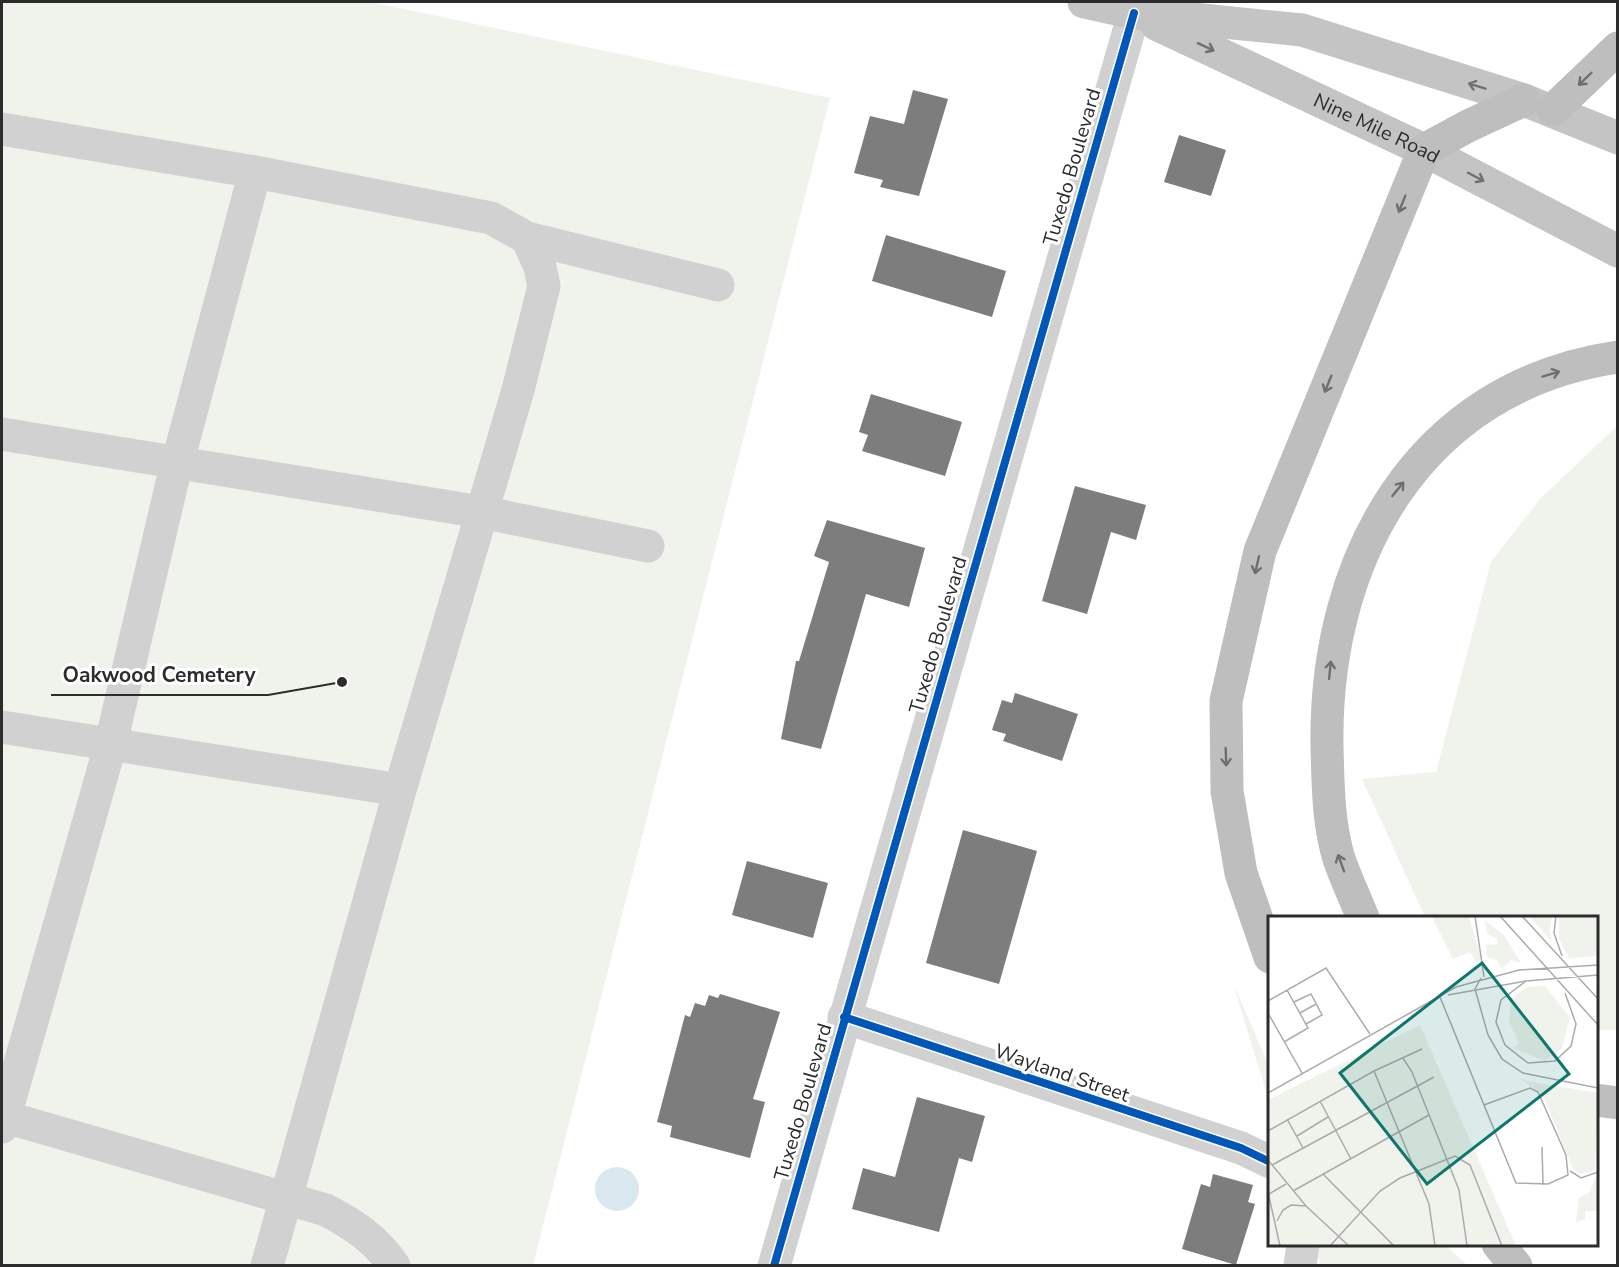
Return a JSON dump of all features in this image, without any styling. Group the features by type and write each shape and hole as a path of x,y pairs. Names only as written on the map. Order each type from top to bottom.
{"highway":[{"path":"1268,954 1239,861 1227,791 1226,700 1260,551 1424,150 1468,126 1538,105 1617,48"},
{"path":"1362,916 1339,858 1328,791 1326,709 1331,661 1340,616 1358,559 1392,496 1425,456 1482,408 1536,379 1617,357"},
{"path":"1598,1100 1617,1103"},
{"path":"1499,1246 1516,1266"}],"main road":[{"name":"Nine Mile Road","path":"1084,2 1134,13 1302,30 1538,105 1617,138"},
{"name":"Nine Mile Road","path":"1134,13 1424,150 1617,250"}],"street":[{"name":"Tuxedo Boulevard","path":"774,1266 844,1017 942,684 1037,343 1134,13"},
{"path":"2,129 255,172 491,218 527,238 718,285"},
{"path":"255,172 178,464 111,743 3,1120 326,1209 356,1226 381,1247 394,1266"},
{"path":"267,1266 400,790 518,390 544,286 540,267 527,238"},
{"path":"2,434 481,512 648,546"},
{"path":"2,727 400,790"},
{"name":"Wayland Street","path":"844,1017 1241,1148 1268,1162"},
{"path":"1300,1266 1303,1246"}],"shaded area":[{"path":"2,2 370,2 830,98 533,1265 2,1266"},
{"path":"1617,426 1617,1030 1598,1030 1598,916 1425,916 1362,779 1436,772 1491,562 1540,499"},
{"path":"1233,983 1268,1064 1268,1098"},
{"path":"617,1167 632,1174 639,1189 632,1204 617,1211 602,1204 595,1189 602,1174"},
{"path":"1314,1246 1446,1246 1467,1265 1321,1265"}],"building":[{"path":"913,90 948,99 919,196 880,187 883,180 854,173 870,116 904,124"},
{"path":"1179,135 1226,150 1211,196 1164,182"},
{"path":"886,235 1006,271 992,317 872,281"},
{"path":"871,394 962,422 945,476 862,451 868,435 859,432"},
{"path":"1075,486 1146,505 1136,540 1111,532 1087,614 1042,601"},
{"path":"827,520 925,548 909,607 866,594 821,749 781,739 796,661 799,661 829,562 814,556"},
{"path":"1015,693 1078,714 1062,761 1003,741 1006,734 992,730 1002,700 1012,703"},
{"path":"963,830 1037,851 999,984 926,963"},
{"path":"747,861 828,883 813,938 732,915"},
{"path":"720,994 780,1012 753,1099 765,1102 750,1158 670,1137 672,1126 657,1122 685,1015 690,1017 695,1003 705,1006 709,995 718,998"},
{"path":"917,1097 985,1116 972,1162 959,1158 939,1232 852,1209 863,1168 895,1177"},
{"path":"1213,1174 1253,1185 1248,1202 1255,1204 1236,1265 1182,1249 1201,1184 1210,1187"}],"cycle path":[{"path":"774,1266 1134,13"},
{"path":"844,1017 1241,1148 1268,1161"}],"place":[{"name":"Oakwood Cemetery","path":"342,682"}]}
